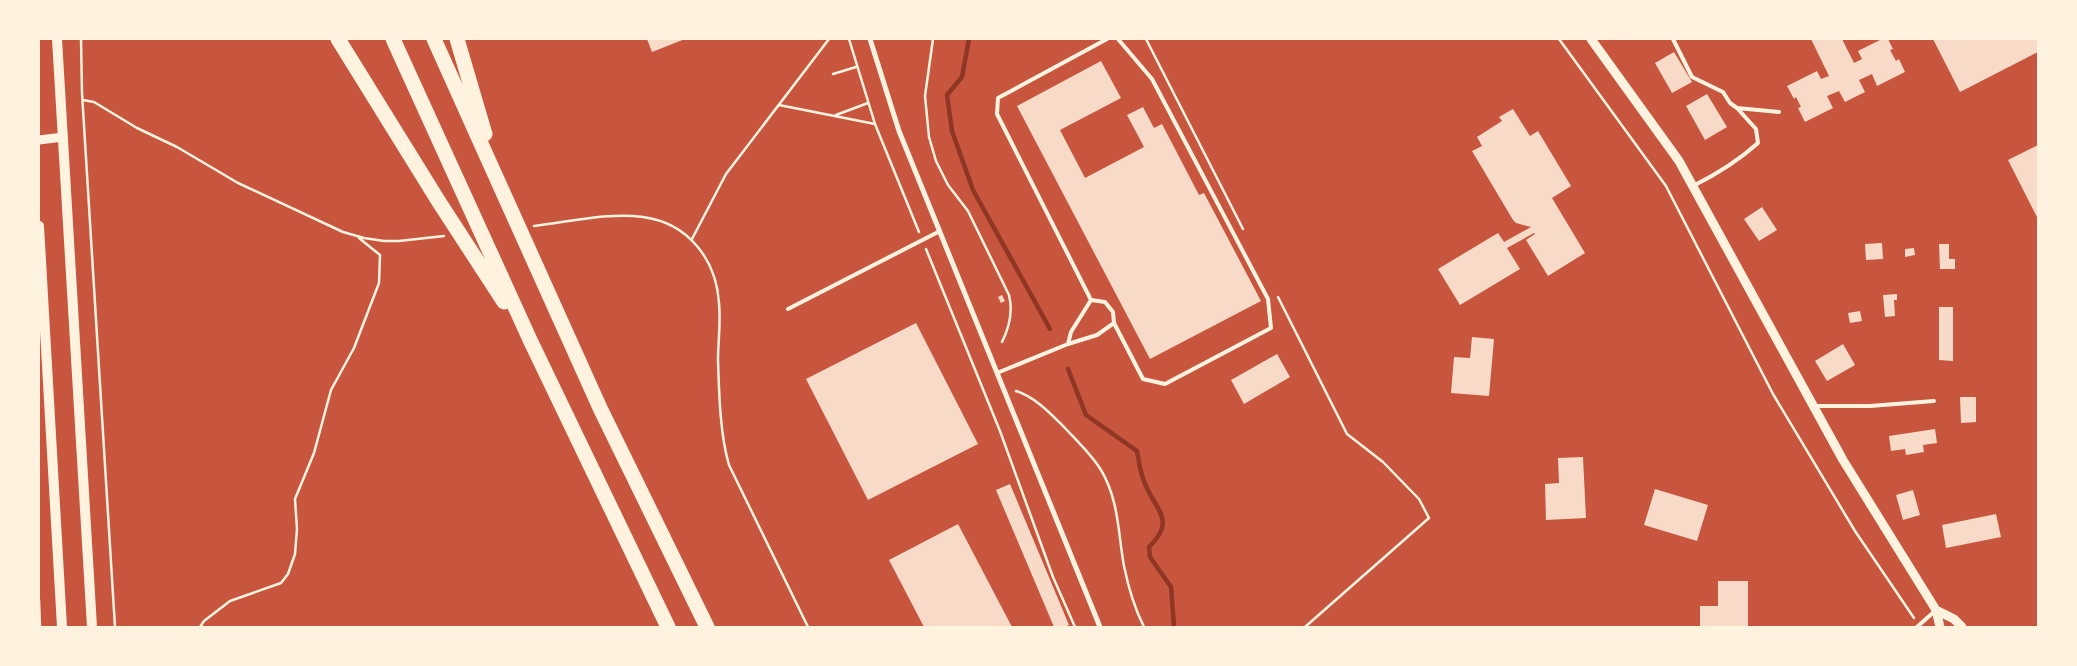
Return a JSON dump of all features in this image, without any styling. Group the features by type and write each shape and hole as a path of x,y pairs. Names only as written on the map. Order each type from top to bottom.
{"highway":[{"path":"338,39 439,202 531,342"},
{"path":"393,39 531,342 668,627"},
{"path":"434,39 600,408 707,627"},
{"path":"457,39 501,189"}],"main road":[{"path":"57,39 92,627"},
{"path":"39,226 62,627"}],"street":[{"path":"870,39 899,131 1100,627"},
{"path":"1591,39 1679,161 1843,460 1936,610 1940,627"},
{"path":"39,140 63,137"},
{"path":"1936,610 1954,618 1962,627"}],"lane":[{"path":"1091,300 997,114 998,98 1107,39"},
{"path":"1091,300 1104,302 1113,312 1114,323 1142,379 1165,384 1271,328 1268,299 1157,88 1152,79 1118,39"},
{"path":"1673,39 1692,77 1723,92 1730,103 1756,129 1758,143 1741,158 1719,173 1693,186"},
{"path":"1737,108 1779,112"},
{"path":"788,309 940,231"},
{"path":"1068,344 1071,332 1091,300"},
{"path":"997,373 1068,344 1097,335 1114,323"},
{"path":"1814,406 1870,406 1934,401"},
{"path":"1918,626 1936,610"}],"path":[{"path":"81,39 83,100 115,627"},
{"path":"692,239 726,174 830,39"},
{"path":"933,39 925,96 929,137 936,161 948,185 968,211 1009,295 1012,305 1006,334 1002,342"},
{"path":"1146,39 1246,234"},
{"path":"1559,39 1666,186 1773,394 1855,531 1918,626"},
{"path":"833,74 856,67"},
{"path":"83,100 94,102 124,121 178,147 263,195 335,229 358,237 384,241 448,236"},
{"path":"834,116 868,103"},
{"path":"778,105 875,124"},
{"path":"525,227 618,216 644,217 672,226 692,239 704,255 712,269 719,302 718,359 723,437 728,465 808,627"},
{"path":"200,627 204,621 230,601 281,583 288,574 295,554 297,529 295,499 314,453 331,390 354,348 379,283 380,255 358,237"},
{"path":"1277,296 1347,434 1383,462 1419,499 1429,518 1305,627"},
{"path":"1016,391 1027,394 1050,414 1084,447 1102,471 1114,500 1119,520 1124,566 1144,627"},
{"path":"1004,441 1053,577 1074,627"},
{"path":"39,600 40,627"}],"building":[{"path":"647,39 685,39 652,52"},
{"path":"1811,39 1842,39 1854,63 1862,59 1858,51 1882,39 1888,39 1893,49 1890,50 1896,61 1899,59 1905,72 1877,86 1872,74 1859,80 1865,92 1845,102 1839,91 1827,96 1833,108 1805,122 1798,108 1801,107 1796,97 1794,99 1787,86 1817,71 1821,79 1829,76"},
{"path":"1933,39 2038,39 2038,52 1960,92"},
{"path":"1674,52 1692,82 1672,93 1655,63"},
{"path":"1101,61 1121,98 1060,130 1085,178 1144,147 1127,115 1143,107 1154,128 1162,124 1199,195 1204,193 1261,301 1150,359 1017,106"},
{"path":"1707,94 1727,127 1705,140 1686,106"},
{"path":"1513,109 1530,136 1538,131 1571,186 1552,198 1585,253 1548,276 1526,240 1534,233 1507,248 1520,269 1460,305 1438,269 1498,233 1504,242 1531,227 1516,223 1513,220 1472,151 1482,146 1477,137 1502,121 1499,117"},
{"path":"2038,145 2038,219 2008,160"},
{"path":"1762,207 1777,230 1759,241 1744,219"},
{"path":"1882,243 1883,259 1866,260 1865,244"},
{"path":"1939,244 1949,244 1949,259 1955,259 1955,269 1940,269"},
{"path":"1914,248 1915,255 1905,257 1905,249"},
{"path":"1897,294 1897,300 1894,300 1895,316 1885,317 1883,295"},
{"path":"1002,295 1005,301 1001,303 998,297"},
{"path":"1939,307 1953,307 1953,361 1939,360"},
{"path":"1860,311 1862,321 1850,323 1848,313"},
{"path":"916,323 978,444 868,500 806,379"},
{"path":"1472,337 1494,339 1489,396 1451,393 1454,357 1470,358"},
{"path":"1843,344 1855,365 1827,381 1815,361"},
{"path":"1277,354 1290,377 1244,404 1231,380"},
{"path":"1960,397 1976,397 1976,422 1961,423"},
{"path":"1935,429 1937,443 1923,445 1924,452 1906,455 1905,449 1891,451 1889,436"},
{"path":"1583,457 1586,518 1546,520 1545,484 1559,483 1558,458"},
{"path":"1010,484 1069,625 1064,627 1054,627 996,490"},
{"path":"1655,489 1708,505 1697,541 1644,525"},
{"path":"1913,490 1920,515 1903,520 1896,495"},
{"path":"1996,514 2001,537 1946,548 1942,525"},
{"path":"958,524 1012,627 924,627 889,560"},
{"path":"1718,581 1748,581 1748,627 1700,627 1700,606 1718,606"}],"waterway":[{"path":"969,39 962,77 947,95 952,131 973,190 1050,329"},
{"path":"1068,369 1086,415 1137,451 1143,478 1163,521 1158,537 1149,547 1150,557 1171,587 1174,627"}]}
